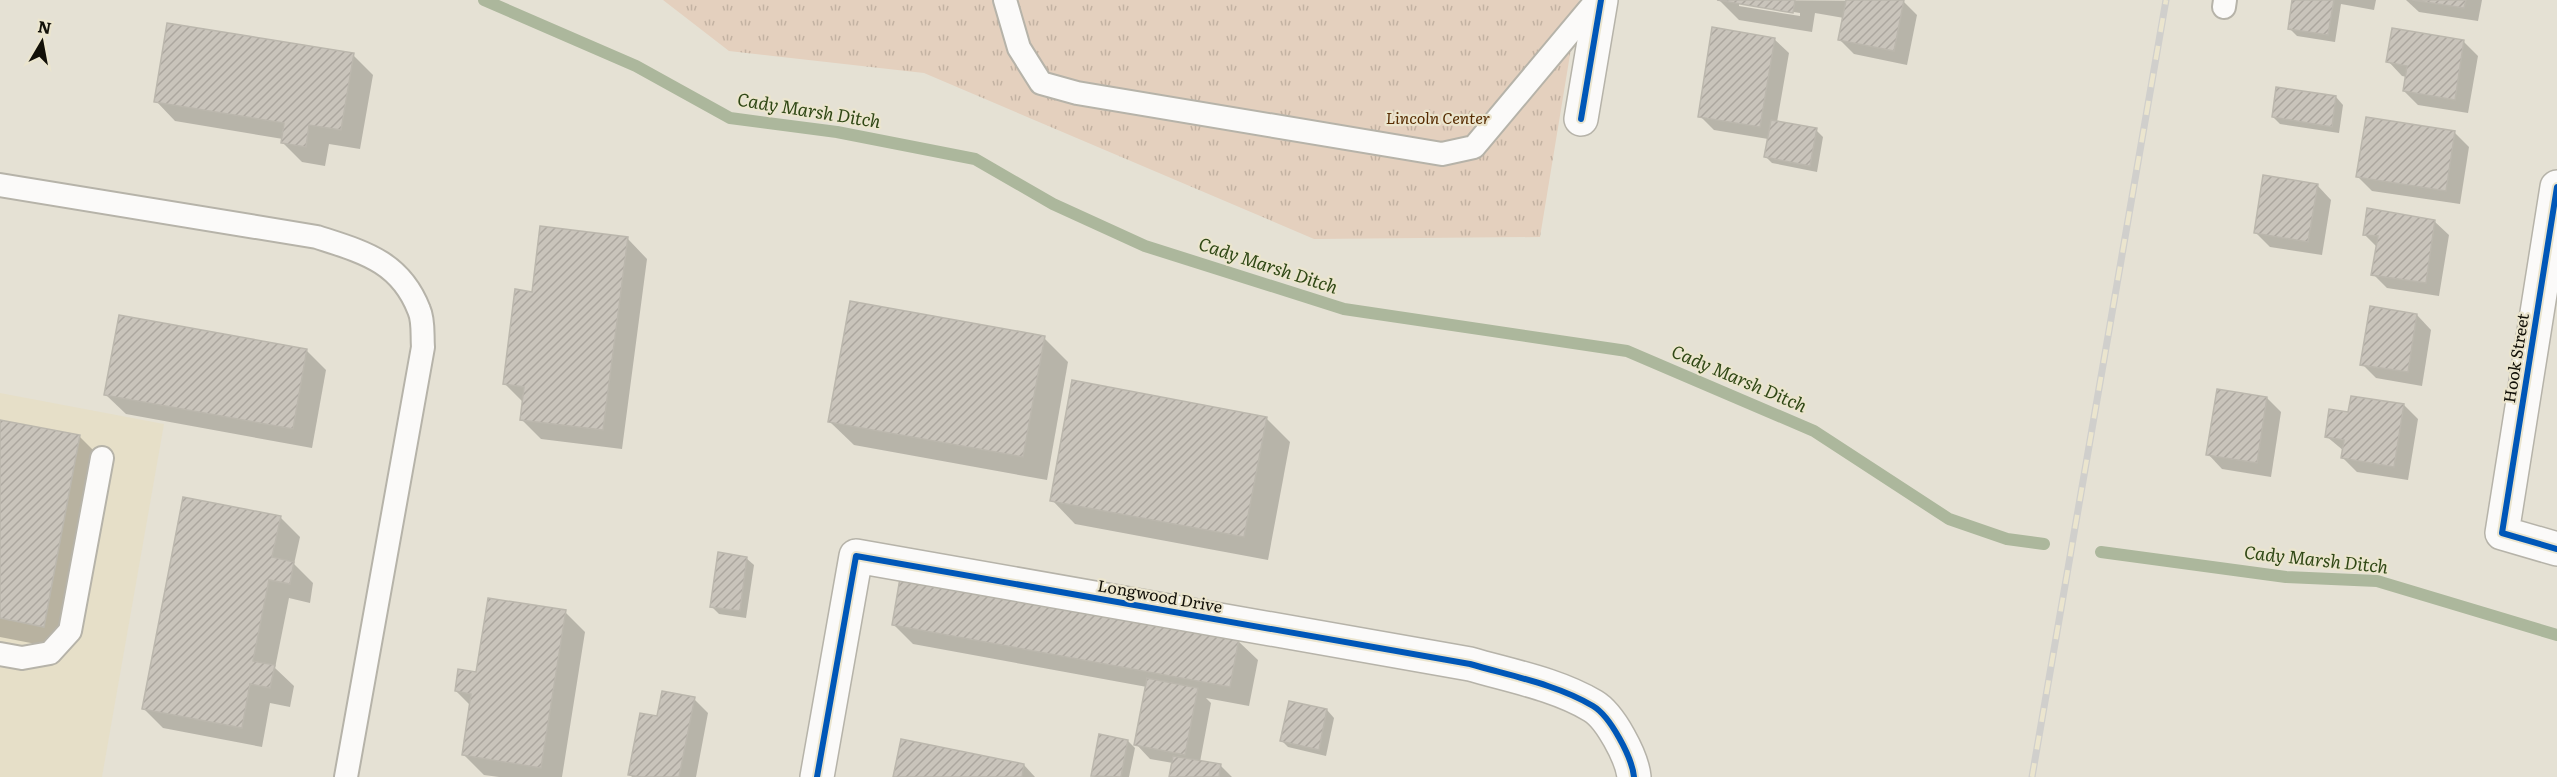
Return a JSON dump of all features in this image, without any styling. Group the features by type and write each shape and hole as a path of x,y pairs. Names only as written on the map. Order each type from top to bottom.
{"street":[{"path":"1581,120 1599,0"},
{"name":"Hook Street","path":"2557,187 2550,282 2502,533 2557,549"},
{"name":"Longwood Drive","path":"817,777 856,556 1470,664 1543,684 1595,707 1623,743 1634,777"}],"lane":[{"path":"1005,0 1019,48 1041,83 1077,93 1442,154 1474,147 1599,0"},
{"path":"0,185 317,237 367,253 402,278 420,312 423,347 346,777"},
{"path":"0,654 22,658 50,654 70,631 102,458"}],"shaded area":[{"path":"0,393 164,424 102,777 0,777"}],"green space":[{"name":"Lincoln Center","path":"663,0 1579,0 1540,237 1314,239 924,73 729,51"}],"building":[{"path":"1717,0 1795,0 1793,13"},
{"path":"1846,0 1904,0 1894,51 1838,40"},
{"path":"2292,0 2334,0 2328,35 2288,29"},
{"path":"2412,0 2466,0 2464,8"},
{"path":"167,23 354,53 341,130 309,125 306,147 281,143 284,123 154,102"},
{"path":"1712,27 1775,38 1760,127 1698,117"},
{"path":"2392,28 2464,40 2455,100 2403,91 2407,66 2386,62"},
{"path":"2276,87 2336,96 2332,127 2272,117"},
{"path":"2366,117 2455,131 2446,191 2356,177"},
{"path":"1771,120 1817,128 1810,166 1764,157"},
{"path":"2263,175 2318,184 2308,242 2254,233"},
{"path":"2367,208 2435,220 2426,283 2371,275 2378,236 2363,235"},
{"path":"540,226 628,237 603,430 520,420 524,387 503,384 515,289 532,292"},
{"path":"850,301 1045,336 1023,457 828,422"},
{"path":"2370,306 2417,314 2408,372 2360,365"},
{"path":"119,315 307,349 293,429 104,395"},
{"path":"1072,380 1267,417 1244,537 1050,501"},
{"path":"2217,389 2267,397 2257,463 2206,455"},
{"path":"2351,396 2404,404 2394,467 2341,458 2344,440 2325,437 2329,409 2348,412"},
{"path":"0,420 80,435 44,627 0,618"},
{"path":"183,497 281,516 272,557 294,562 290,584 269,580 253,661 275,665 270,688 250,684 242,728 142,709"},
{"path":"718,552 747,557 740,611 710,607"},
{"path":"900,578 1239,639 1230,687 892,625"},
{"path":"488,598 566,610 541,768 462,755 471,694 455,691 458,669 476,672"},
{"path":"1147,678 1198,688 1185,755 1134,745"},
{"path":"662,691 695,697 679,777 628,775 640,713 657,716"},
{"path":"1289,701 1327,709 1319,750 1280,741"},
{"path":"1099,734 1128,740 1121,777 1091,776"},
{"path":"901,739 1024,764 1022,777 893,777"},
{"path":"1173,756 1221,764 1219,777 1169,777"}],"waterway":[{"name":"Cady Marsh Ditch","path":"484,0 636,66 730,118 837,132 975,159 1053,204 1145,246 1344,309 1627,351 1814,431 1949,519 2007,539 2044,544"},
{"name":"Cady Marsh Ditch","path":"2101,552 2286,577 2377,581 2557,635"}],"railway":[{"path":"2032,777 2166,0"}],"cycle path":[{"path":"1581,119 1601,0"},
{"path":"2557,187 2502,533 2557,549"},
{"path":"817,777 856,556 1470,664 1533,681 1579,698 1600,711 1619,738 1634,777"}]}
